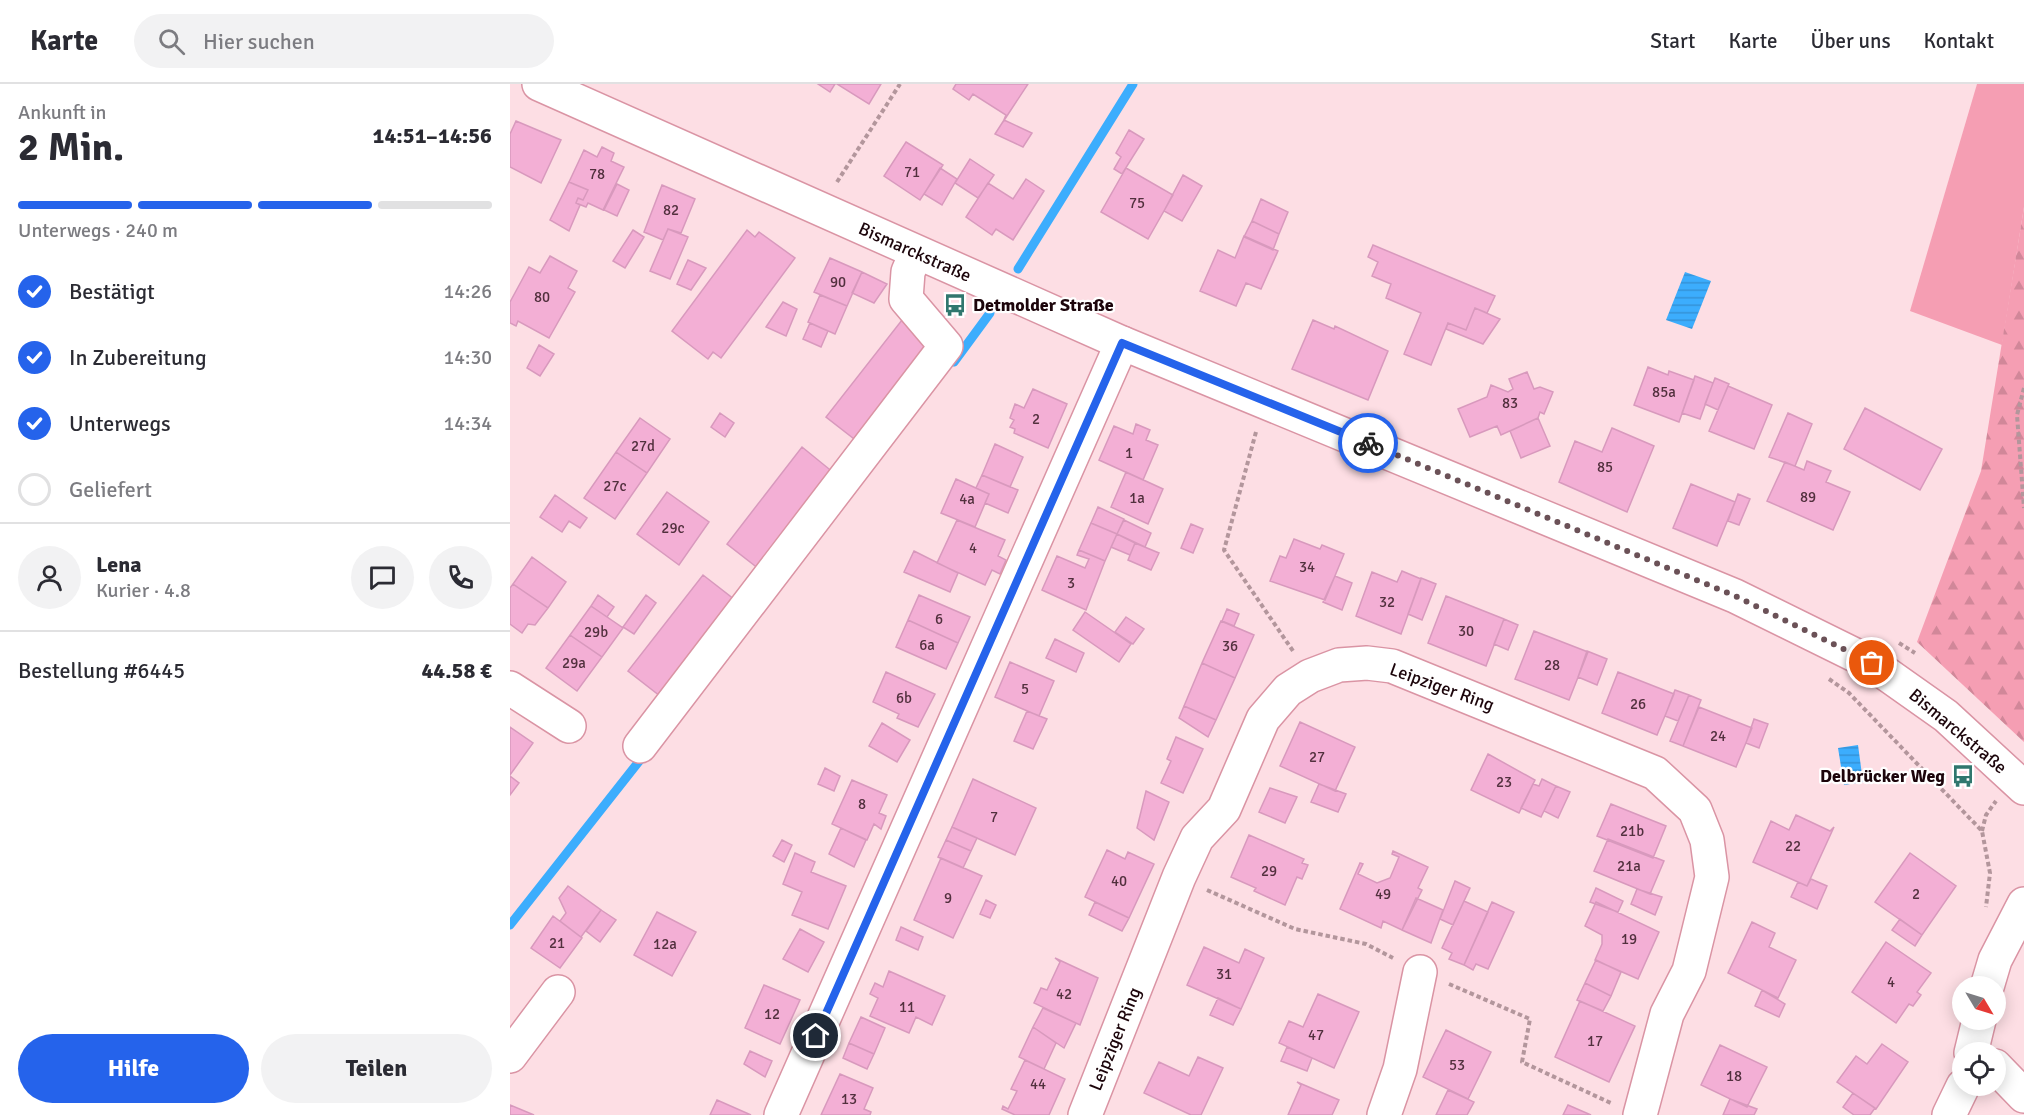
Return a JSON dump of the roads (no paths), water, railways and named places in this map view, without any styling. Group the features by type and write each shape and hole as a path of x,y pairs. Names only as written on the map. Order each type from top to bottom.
{"street":[{"name":"Bismarckstraße","path":"539,84 916,253 990,297 1122,343 1735,596 1872,663 1946,716 2024,788"},
{"path":"640,746 946,346 906,299 908,272 916,253"},
{"path":"781,1115 1122,343"},
{"name":"Leipziger Ring","path":"1084,1115 1197,838 1224,809 1263,719 1288,690 1310,676 1339,665 1367,663 1392,666 1655,773 1695,810 1707,840 1712,876 1689,971 1667,1014 1640,1115"},
{"path":"510,688 568,726"},
{"path":"1990,976 1995,960 2024,904"},
{"path":"1384,1115 1400,1069 1420,972"},
{"path":"510,1056 558,992"},
{"path":"2006,1076 2024,1096"},
{"path":"1949,1115 1958,1096"}],"water":[{"path":"1685,272 1711,281 1692,329 1666,320"},
{"path":"1858,745 1863,782 1844,785 1838,748"}],"waterway":[{"path":"1018,269 1133,84"},
{"path":"954,362 990,313"},
{"path":"510,925 644,755"}],"place":[{"name":"Detmolder Straße","path":"955,305"},
{"name":"Delbrücker Weg","path":"1963,776"}]}
